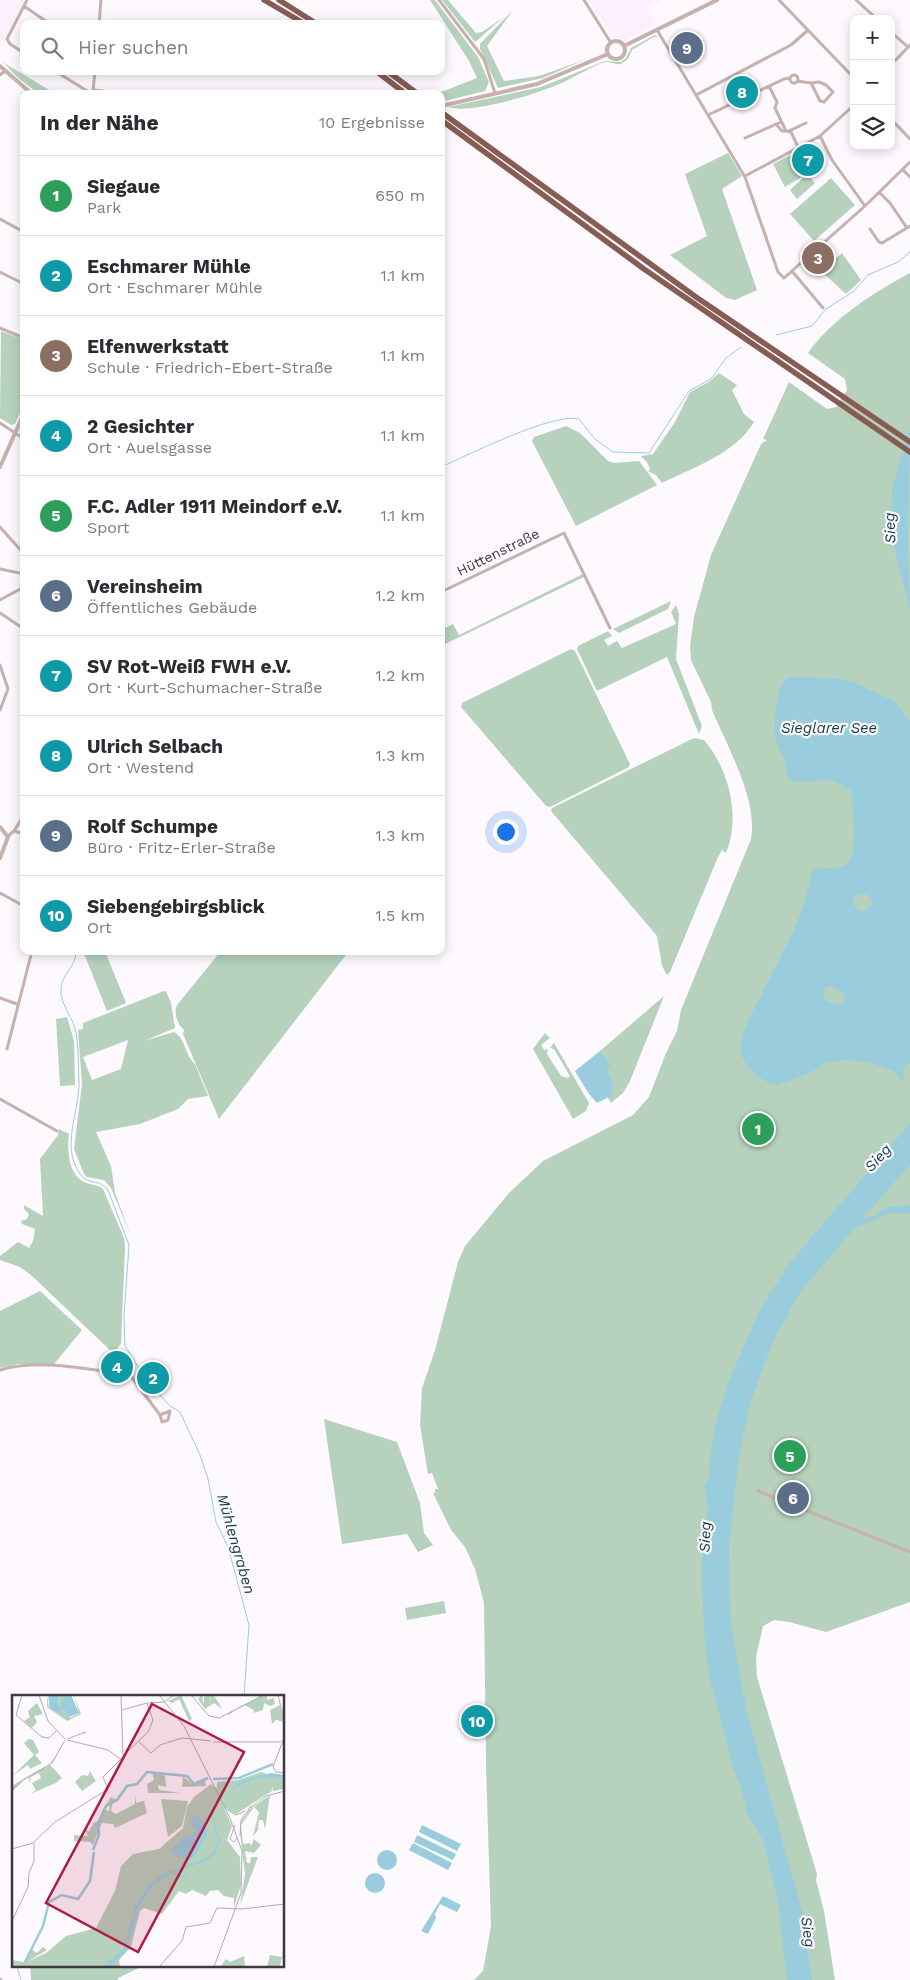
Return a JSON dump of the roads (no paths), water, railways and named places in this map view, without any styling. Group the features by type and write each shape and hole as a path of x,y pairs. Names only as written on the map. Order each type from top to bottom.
{"highway":[{"path":"264,0 298,20"},
{"path":"279,0 312,20"},
{"path":"381,75 401,90"},
{"path":"393,75 413,90"},
{"path":"445,115 611,237 910,442"},
{"path":"445,123 644,269 910,452"}],"street":[{"path":"20,50 10,44 7,39 27,0"},
{"path":"99,20 101,0"},
{"path":"439,0 480,53 490,74 495,93"},
{"path":"584,0 611,43"},
{"path":"624,46 717,0"},
{"path":"779,0 850,74"},
{"path":"856,0 873,15"},
{"path":"23,6 44,20"},
{"path":"657,30 745,176 778,272 784,278 865,206 910,162"},
{"path":"696,95 791,45 807,31"},
{"path":"895,35 909,46 895,62"},
{"path":"608,54 613,58 620,58 625,53 624,46 620,42 611,43"},
{"path":"608,54 608,48 611,43"},
{"path":"445,105 550,80 608,54"},
{"path":"0,66 27,90"},
{"path":"0,75 5,71"},
{"path":"62,75 88,90"},
{"path":"92,90 94,75"},
{"path":"708,115 790,78 792,83 797,81 812,83 826,85 833,94 824,102 820,102 812,83"},
{"path":"769,86 777,102 775,108 781,122 798,148"},
{"path":"745,176 820,136 850,109"},
{"path":"745,138 781,122"},
{"path":"776,124 782,130 787,131 806,122"},
{"path":"895,123 910,139"},
{"path":"820,136 832,160 865,206"},
{"path":"902,170 910,177"},
{"path":"870,229 879,242 882,243 909,227 879,192"},
{"path":"0,219 20,230"},
{"path":"0,272 20,282"},
{"path":"792,272 823,308"},
{"path":"0,328 20,336"},
{"path":"0,467 20,421"},
{"path":"0,423 20,436"},
{"path":"0,527 20,550"},
{"name":"Hüttenstraße","path":"445,590 564,533 610,628"},
{"path":"0,569 20,573"},
{"path":"0,600 20,589"},
{"path":"0,614 20,626"},
{"path":"0,665 8,690 0,710"},
{"path":"8,836 20,821"},
{"path":"0,827 8,836 8,843 0,858"},
{"path":"14,831 20,833"},
{"path":"0,893 20,904"},
{"path":"7,1049 31,955"},
{"path":"0,998 17,1004"},
{"path":"0,1100 57,1131"},
{"path":"0,1370 34,1365 130,1375 160,1414"},
{"path":"758,1491 910,1552"}],"water":[{"path":"910,428 908,542 910,611 893,543 892,488"},
{"name":"Sieglarer See","path":"788,677 835,678 853,682 894,701 910,722 910,1063 903,1069 903,1081 893,1071 884,1067 867,1062 847,1060 827,1062 812,1072 777,1085 763,1080 751,1070 742,1057 741,1042 745,1029 798,919 804,904 811,873 818,869 845,865 850,862 853,850 853,815 850,790 832,780 794,782 788,776 785,762 777,744 775,728 777,698 783,682","holes":["861,893 870,896 873,903 864,911 859,910 853,904 854,897","830,986 844,993 845,1002 829,1002 824,998 825,988"]},
{"path":"600,1051 610,1066 607,1070 613,1082 611,1096 597,1103 575,1071"},
{"name":"Sieg","path":"910,1123 910,1165 869,1211 864,1213 865,1218 874,1216 887,1207 910,1205 910,1213 891,1213 856,1227 801,1291 774,1339 750,1403 738,1463 729,1549 730,1612 747,1713 802,1911 812,1980 787,1980 778,1902 763,1841 747,1813 710,1679 705,1645 702,1588 702,1553 708,1506 704,1486 709,1477 710,1456 716,1423 727,1385 761,1307 792,1260"},
{"path":"422,1825 461,1844 457,1851 419,1832"},
{"path":"417,1835 456,1854 453,1860 414,1842"},
{"path":"413,1843 452,1863 448,1870 409,1850"},
{"path":"387,1850 394,1853 397,1860 394,1867 387,1870 380,1867 377,1860 380,1853"},
{"path":"375,1873 382,1876 385,1883 382,1890 375,1893 368,1890 365,1883 368,1876"},
{"path":"443,1896 461,1905 457,1912 440,1904 428,1934 421,1931"}],"waterway":[{"name":"Mühlengraben","path":"776,335 812,326 826,309 854,291 868,275 898,262 910,252"},
{"name":"Mühlengraben","path":"445,465 531,428 567,419 579,419 595,439 613,452 649,453 689,391 711,379 726,358 741,347"},
{"name":"Mühlengraben","path":"76,955 63,979 61,989 64,1004 75,1028 78,1048 79,1093 72,1128 72,1152 74,1163 80,1174 86,1180 102,1184 108,1190 129,1245 124,1316 125,1346 146,1379"},
{"path":"903,1081 910,1091"},
{"name":"Mühlengraben","path":"150,1384 170,1406 180,1412 200,1455 208,1479 216,1522 228,1547 249,1625 244,1695"},
{"name":"Mühlengraben","path":"18,1968 21,1980"}],"place":[{"name":"Rolf Schumpe","path":"687,48"},
{"name":"Ulrich Selbach","path":"742,92"},
{"name":"SV Rot-Weiß FWH e.V.","path":"808,160"},
{"name":"Elfenwerkstatt","path":"818,258"},
{"name":"Siegaue","path":"758,1129"},
{"name":"2 Gesichter","path":"117,1367"},
{"name":"Eschmarer Mühle","path":"153,1378"},
{"name":"F.C. Adler 1911 Meindorf e.V.","path":"790,1456"},
{"name":"Vereinsheim","path":"793,1498"},
{"name":"Siebengebirgsblick","path":"477,1721"}]}
